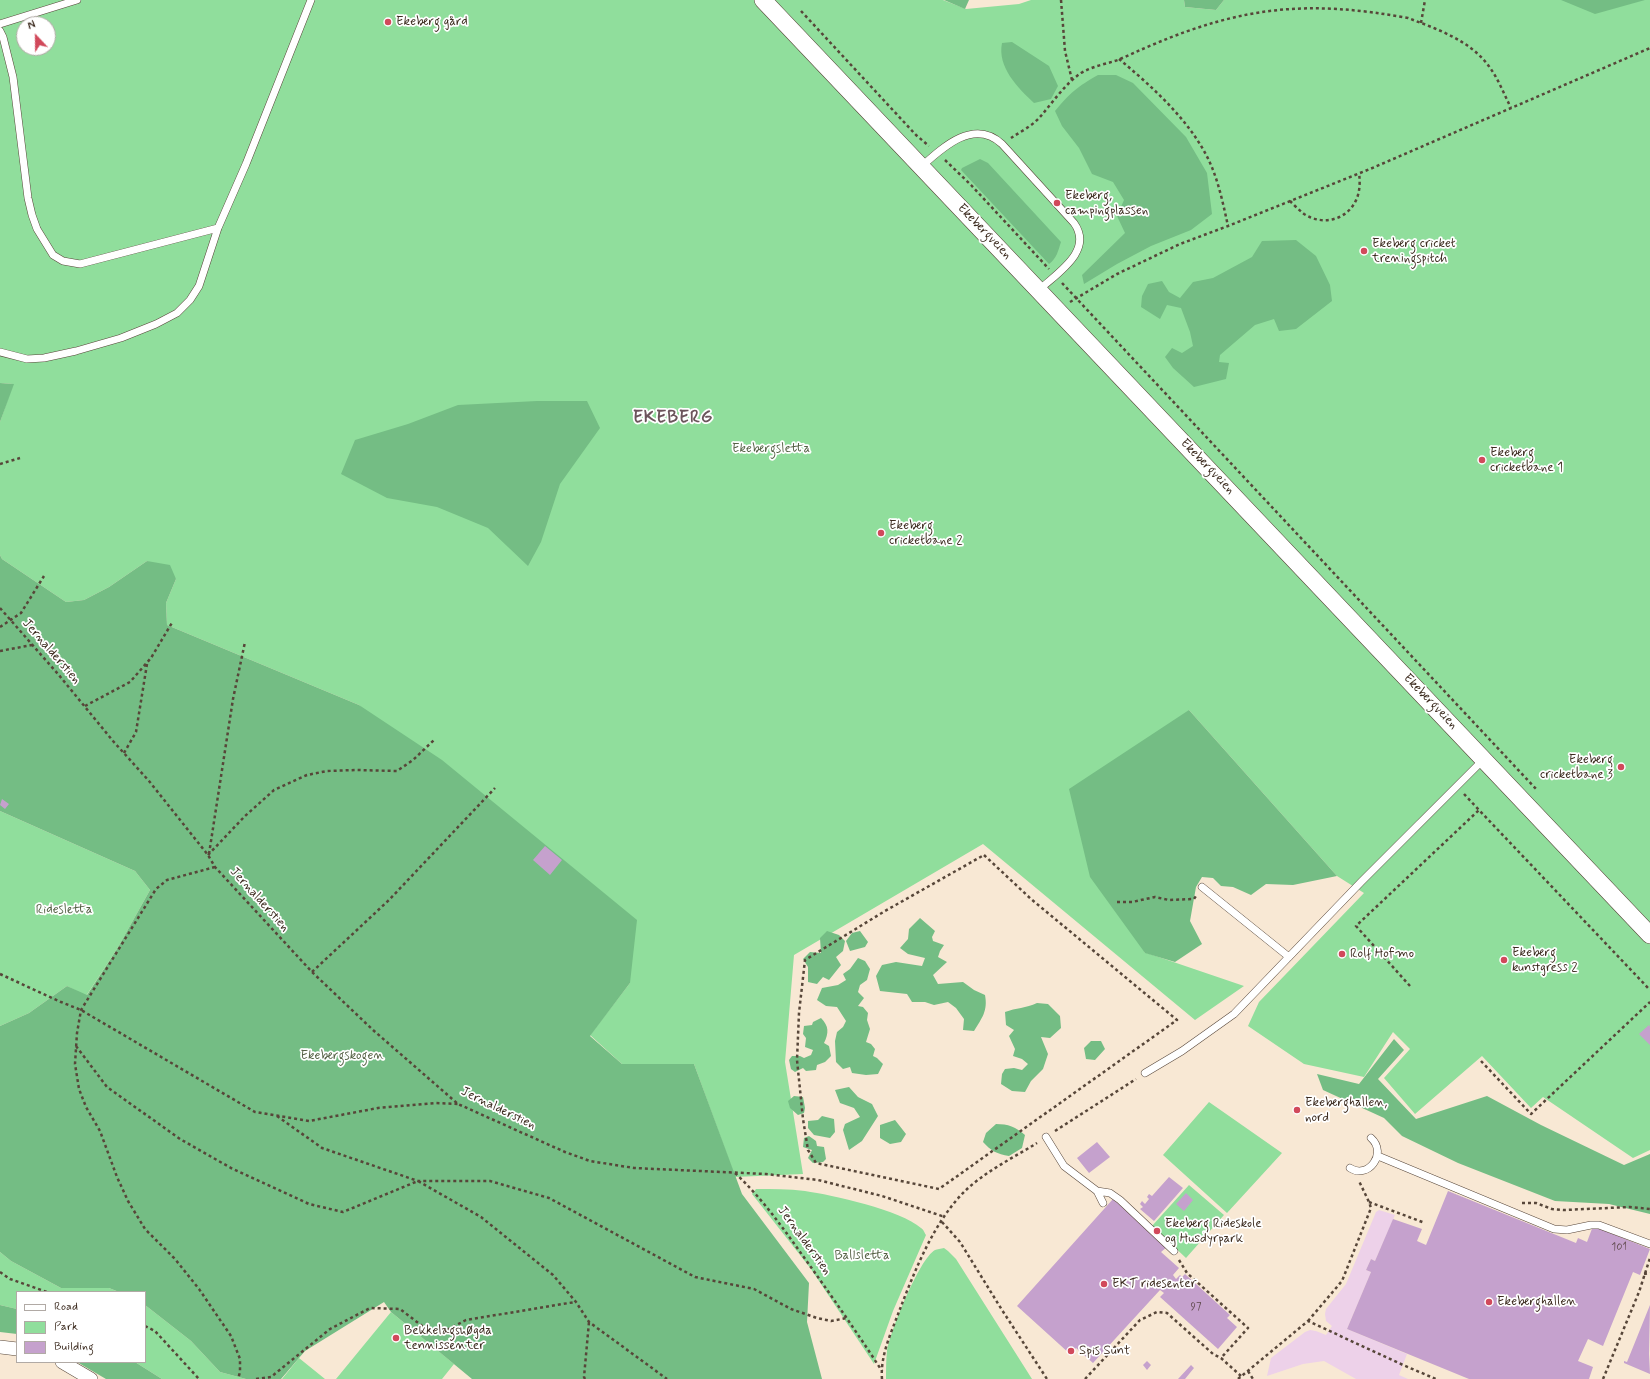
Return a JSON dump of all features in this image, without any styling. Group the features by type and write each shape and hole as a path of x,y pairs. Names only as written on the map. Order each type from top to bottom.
{"street":[{"name":"Ekebergveien","path":"763,0 1650,935"},
{"path":"0,1347 16,1349"},
{"path":"64,1363 91,1379"}],"lane":[{"path":"0,24 77,0"},
{"path":"0,352 27,359 59,355 121,338 156,324 177,313 190,300 199,286 218,228 246,164 311,0"},
{"path":"0,31 3,37 13,77 28,198 38,229 53,255 63,261 80,264 218,228"},
{"path":"921,167 937,153 965,135 974,133 990,136 1002,144 1078,229 1080,241 1075,256 1039,290"},
{"path":"1145,1073 1182,1051 1234,1014 1361,882 1484,759"},
{"path":"1202,887 1289,957"},
{"path":"1046,1137 1064,1166 1097,1191 1103,1203"},
{"path":"1354,1170 1367,1169 1372,1165 1378,1156 1377,1146 1371,1138"},
{"path":"1378,1156 1554,1229 1567,1230 1591,1225 1599,1225 1650,1244"},
{"path":"1097,1191 1110,1193 1120,1200 1174,1250"}],"path":[{"path":"1060,0 1065,51 1072,80"},
{"path":"1421,23 1425,0"},
{"path":"1381,10 1421,23 1461,40 1481,57 1495,76 1511,108"},
{"path":"801,11 916,135 971,185 1537,790"},
{"path":"1002,144 1038,118 1072,80 1092,68 1119,60 1185,31 1234,13"},
{"path":"1076,298 1117,274 1180,244 1359,173 1650,48"},
{"path":"1119,60 1164,100 1200,144 1213,170 1228,226"},
{"path":"1290,201 1304,214 1319,220 1334,220 1344,216 1353,208 1358,195 1359,173"},
{"path":"0,464 20,458"},
{"path":"0,627 21,613 35,593 44,576"},
{"name":"Jernalderstien","path":"0,608 159,792 208,855 215,867 312,972 373,1030 458,1104 565,1152 590,1161 634,1168 735,1172 756,1193 776,1218 847,1318 882,1371"},
{"path":"85,706 130,682 147,663 173,621"},
{"path":"208,855 245,642"},
{"path":"0,651 33,645"},
{"path":"124,753 136,732 147,663"},
{"path":"208,855 245,816 274,790 307,775 327,771 397,771 412,760 434,740"},
{"path":"1457,786 1650,990"},
{"path":"312,972 389,900 495,788"},
{"path":"1410,986 1356,926 1479,810"},
{"path":"984,855 1031,899 1177,1020 938,1189 816,1163 808,1150 803,1119 797,1060 799,1013 805,960 885,911 984,855"},
{"path":"215,867 167,880 156,889 81,1010 77,1033 75,1064 80,1089 86,1107 100,1131 117,1177 128,1201 145,1229 175,1259 192,1280 231,1336 240,1359 240,1372 238,1379"},
{"path":"1117,902 1132,902 1155,897 1169,900 1194,899 1202,887"},
{"path":"0,974 81,1010 255,1112 309,1121 378,1108 435,1103 458,1104"},
{"path":"1481,1061 1531,1114 1650,1002"},
{"path":"76,1046 107,1087 180,1139 231,1168 309,1204 343,1212 418,1181 490,1181 549,1198 695,1277 754,1289 791,1309 817,1318 831,1321 847,1318"},
{"path":"277,1116 322,1148 418,1181 481,1217 553,1275 576,1302 589,1322 667,1379"},
{"path":"1238,1379 1308,1321 1342,1280 1371,1208 1370,1202 1354,1170"},
{"path":"735,1172 798,1177 836,1184 882,1196 945,1217 930,1240 891,1333 882,1371 882,1379"},
{"path":"1370,1202 1425,1223"},
{"path":"1520,1203 1536,1204 1552,1209 1564,1210 1630,1207 1650,1209"},
{"path":"942,1222 960,1242 1047,1379"},
{"path":"1174,1250 1187,1273 1248,1328 1221,1358"},
{"path":"1603,1379 1650,1258"},
{"path":"0,1272 10,1279 44,1291"},
{"path":"1644,1274 1650,1273"},
{"path":"256,1379 271,1377 330,1329 370,1308 400,1309 430,1332 445,1331 466,1320 576,1302"},
{"path":"1086,1379 1140,1320 1157,1312 1167,1313 1213,1354 1221,1358 1241,1376"},
{"path":"1308,1321 1436,1379"},
{"path":"585,1379 589,1322"},
{"path":"146,1326 155,1331 199,1379"},
{"path":"1248,1370 1253,1379"}],"shaded area":[{"path":"1379,1210 1395,1215 1375,1261 1371,1259 1366,1270 1371,1272 1347,1329 1407,1354 1399,1375 1408,1379 1356,1379 1324,1361 1303,1364 1267,1376 1271,1358 1305,1332 1310,1330 1326,1335 1332,1326 1326,1321 1326,1309 1346,1284 1376,1212"}],"green space":[{"name":"Ekebergsletta","path":"0,0 943,0 966,9 1019,4 1031,0 1184,0 1185,7 1216,10 1224,0 1650,0 1650,1150 1633,1158 1543,1097 1531,1108 1482,1056 1415,1114 1384,1078 1410,1049 1393,1032 1364,1077 1304,1064 1248,1026 1259,1002 1364,893 1337,876 1189,710 1144,952 1244,986 1195,1020 983,844 794,955 785,1062 803,1174 735,1177 694,1064 622,1064 590,1035 630,983 359,705 167,625 166,603 176,579 147,561 109,587 84,600 66,602 2,559 0,555 0,422 13,384 0,383"},
{"path":"944,0 969,0 965,9"},
{"path":"1184,0 1224,0 1216,10 1185,7"},
{"path":"1561,0 1645,0 1595,14"},
{"path":"1012,42 1049,66 1058,86 1051,99 1034,103 1010,76 1006,69 1001,52 1002,43"},
{"path":"1098,75 1116,75 1133,83 1186,137 1207,173 1212,214 1191,230 1151,246 1084,284 1082,275 1125,233 1117,216 1124,200 1113,182 1092,174 1079,148 1062,126 1055,111 1074,91"},
{"path":"980,159 988,163 1061,242 1056,257 1052,262 1049,264 961,170 962,168"},
{"path":"1296,240 1316,256 1330,285 1332,301 1296,329 1279,331 1274,319 1255,325 1220,355 1219,362 1229,363 1226,379 1194,387 1173,368 1165,357 1172,348 1182,353 1193,346 1190,332 1181,308 1167,305 1160,319 1141,307 1142,296 1148,284 1162,281 1169,292 1180,298 1193,282 1213,278 1252,257 1262,241"},
{"path":"0,383 14,384 0,422"},
{"path":"537,401 587,401 600,428 560,484 541,542 528,566 488,528 437,507 387,498 341,474 355,440 408,424 458,405"},
{"name":"Ekebergskogen","path":"0,555 2,559 66,602 84,600 109,587 147,561 170,565 176,579 166,603 167,625 359,705 442,760 637,920 630,983 590,1036 622,1064 694,1064 742,1194 809,1283 807,1322 822,1379 472,1379 391,1312 384,1302 305,1351 281,1379 246,1379 220,1372 191,1341 146,1306 146,1291 116,1291 109,1288 61,1288 11,1261 0,1252 0,1026 29,1013 67,986 87,995 117,949 150,890 135,871 0,811"},
{"path":"1189,710 1337,876 1293,885 1266,884 1251,895 1233,887 1221,886 1213,878 1202,877 1196,887 1190,921 1202,944 1175,962 1145,953 1090,877 1069,789"},
{"name":"Ridesletta","path":"0,811 135,871 150,890 117,949 86,996 67,986 29,1013 0,1026"},
{"path":"920,918 935,931 932,937 933,941 944,945 938,957 947,962 933,975 938,984 963,982 974,990 985,995 985,1010 974,1031 963,1030 964,1019 956,1008 948,1002 934,1005 925,1002 912,1002 907,994 880,991 876,976 882,965 896,962 922,966 925,958 908,954 900,948 908,939 909,929"},
{"path":"827,931 839,935 845,941 843,951 836,957 841,965 829,980 823,977 817,984 808,982 808,967 803,959 810,952 821,953 820,938"},
{"path":"860,931 868,942 865,947 850,951 846,941 852,933"},
{"path":"858,958 865,961 870,969 867,980 860,985 858,992 864,998 858,1006 863,1007 868,1013 867,1020 870,1029 866,1042 871,1044 875,1049 873,1056 883,1064 878,1074 866,1075 852,1073 850,1067 843,1069 836,1062 835,1041 837,1032 843,1027 846,1021 837,1007 826,1006 817,1000 822,988 838,985 846,980 843,974 850,969"},
{"path":"1037,1003 1048,1004 1060,1016 1061,1028 1050,1038 1041,1037 1048,1054 1043,1069 1031,1081 1025,1092 1012,1091 1001,1084 1002,1074 1005,1069 1014,1068 1022,1070 1028,1064 1022,1059 1013,1056 1015,1049 1009,1036 1014,1030 1006,1025 1005,1012"},
{"path":"821,1018 827,1027 827,1036 824,1043 829,1046 831,1056 825,1062 817,1065 816,1070 806,1071 803,1068 795,1072 791,1069 789,1060 792,1056 800,1056 804,1058 811,1055 813,1050 805,1047 806,1038 803,1034 804,1026 812,1025 813,1022"},
{"path":"1394,1039 1404,1050 1378,1079 1416,1119 1487,1096 1541,1125 1624,1165 1650,1154 1650,1214 1609,1204 1555,1201 1458,1163 1402,1136 1384,1118 1323,1090 1317,1074 1359,1084"},
{"path":"1091,1041 1101,1041 1105,1049 1095,1060 1086,1059 1084,1048"},
{"path":"849,1087 858,1097 872,1104 878,1116 862,1141 849,1150 843,1130 845,1124 860,1117 854,1108 840,1103 835,1090"},
{"path":"794,1096 803,1097 805,1108 804,1113 798,1115 790,1108 788,1101"},
{"path":"1209,1102 1282,1153 1227,1213 1163,1155"},
{"path":"822,1116 834,1119 835,1132 830,1138 814,1135 808,1128 808,1121 818,1120"},
{"path":"895,1120 906,1134 901,1142 890,1144 880,1138 880,1125"},
{"path":"996,1124 1012,1126 1025,1135 1022,1148 1009,1156 994,1152 986,1145 983,1142 986,1133"},
{"path":"809,1136 816,1141 817,1146 824,1147 826,1159 823,1162 813,1163 808,1158 812,1150 803,1147 804,1138"},
{"path":"1189,1185 1224,1215 1186,1258 1152,1226"},
{"name":"Ballsletta","path":"756,1189 787,1189 805,1191 866,1204 898,1215 911,1221 923,1230 926,1235 893,1311 874,1364 811,1269 752,1194"},
{"name":"Ballsletta","path":"944,1248 956,1259 1032,1379 886,1379 887,1351 889,1342 906,1297 928,1256 935,1250"},
{"path":"0,1252 11,1261 61,1288 109,1288 116,1291 16,1291 16,1309 0,1305"},
{"path":"0,1305 16,1309 16,1334 0,1332"},
{"path":"146,1306 191,1341 220,1372 246,1379 162,1379 137,1363 146,1363"},
{"name":"Bekkelagshøgda tennissenter","path":"391,1312 454,1364 442,1379 336,1379"},
{"path":"299,1358 325,1379 282,1379"},
{"path":"79,1363 137,1363 162,1379 106,1379"}],"building":[{"path":"2,799 9,804 5,809 0,805"},
{"path":"545,846 562,860 550,875 533,860"},
{"path":"1649,1025 1650,1027 1650,1045 1639,1034"},
{"path":"1097,1142 1110,1157 1089,1173 1077,1158"},
{"path":"1169,1177 1183,1188 1154,1221 1140,1209 1143,1207 1140,1204 1142,1201 1145,1204 1149,1199 1147,1197 1149,1194 1152,1196"},
{"name":"Ekeberghallen","path":"1448,1191 1576,1243 1578,1238 1587,1242 1593,1226 1650,1249 1640,1275 1633,1272 1603,1346 1588,1339 1578,1361 1593,1367 1589,1379 1469,1379 1347,1329 1371,1272 1366,1270 1371,1259 1375,1261 1393,1219 1422,1229 1417,1241 1426,1245"},
{"path":"1186,1193 1193,1200 1184,1211 1176,1204"},
{"name":"EKT ridesenter","path":"1113,1199 1167,1247 1161,1252 1179,1268 1173,1275 1176,1279 1180,1275 1182,1277 1185,1274 1230,1315 1227,1318 1237,1327 1218,1349 1160,1297 1164,1293 1160,1290 1093,1363 1076,1348 1070,1354 1017,1306"},
{"path":"1650,1305 1650,1374 1624,1363 1624,1361 1627,1362"},
{"path":"1147,1361 1151,1365 1147,1370 1143,1365"},
{"path":"1191,1365 1194,1368 1185,1379 1178,1379"}],"place":[{"name":"Ekeberg gård","path":"388,22"},
{"name":"Ekeberg, campingplassen","path":"1057,203"},
{"name":"Ekeberg cricket treningspitch","path":"1364,251"},
{"name":"Ekeberg cricketbane 1","path":"1482,460"},
{"name":"Ekeberg cricketbane 2","path":"881,533"},
{"name":"Ekeberg cricketbane 3","path":"1621,767"},
{"name":"Rolf Hofmo","path":"1342,954"},
{"name":"Ekeberg kunstgress 2","path":"1504,960"},
{"name":"Ekeberghallen, nord","path":"1297,1110"},
{"name":"Ekeberg Rideskole og Husdyrpark","path":"1157,1231"},
{"name":"EKT ridesenter","path":"1104,1284"},
{"name":"Ekeberghallen","path":"1489,1302"},
{"name":"Bekkelagshøgda tennissenter","path":"396,1338"},
{"name":"Spis Sunt","path":"1071,1351"}],"district":[{"name":"EKEBERG","path":"673,418"}]}
